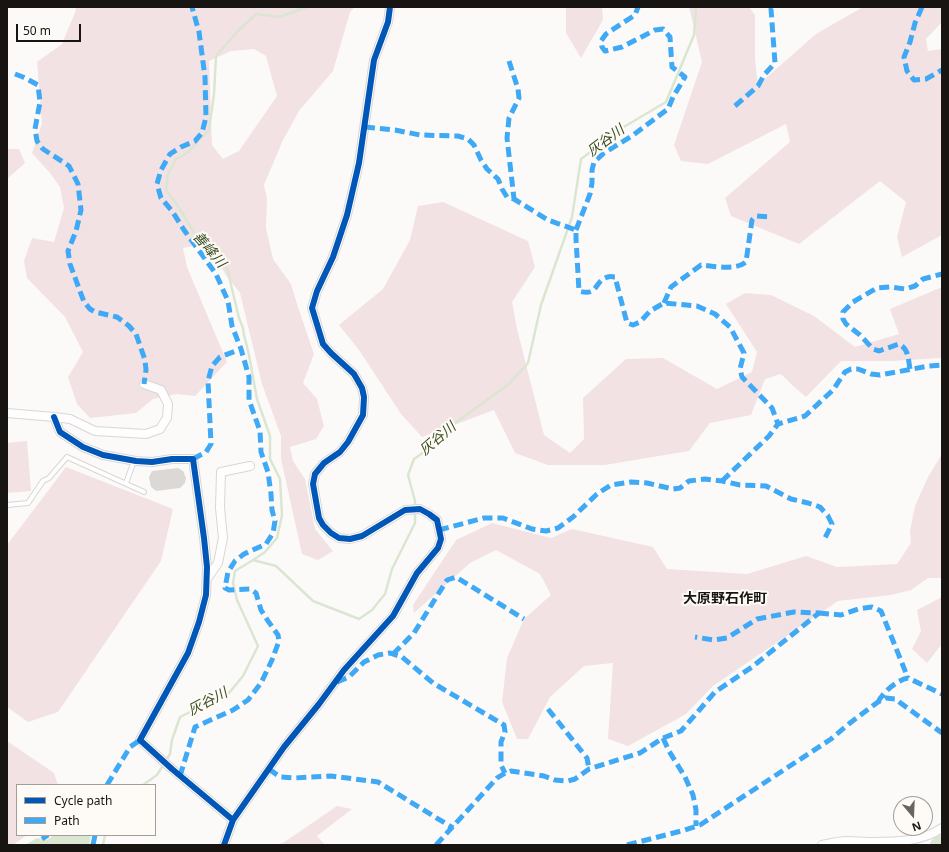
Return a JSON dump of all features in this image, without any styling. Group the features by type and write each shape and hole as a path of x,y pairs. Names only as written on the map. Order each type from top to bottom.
{"street":[{"path":"224,845 233,820 284,747 344,670 393,616 417,573 438,548 441,539 437,520 420,509 406,510 362,536 339,538 323,525 319,518 314,484 315,474 324,463 340,452 348,442 363,416 364,397 362,388 354,374 323,344 312,308 317,291 333,257 347,215 359,163 374,60 388,22 390,7"},
{"path":"7,413 70,419 95,431 146,434 160,429 167,418 168,404 161,390 144,384"},
{"path":"54,417 60,432 84,447 103,455 134,461 152,462 193,458 207,567 206,595 199,622 188,653 140,740 233,820"},
{"path":"206,580 218,563 223,538 220,508 222,472 250,466"},
{"path":"822,845 848,841 899,842 924,837 935,833 942,828"}],"lane":[{"path":"7,505 28,502 43,481 50,478 67,457 144,492"},
{"path":"126,483 134,461"}],"shaded area":[{"path":"75,7 355,7 350,12 333,71 299,111 283,140 264,185 267,199 266,228 273,259 291,284 314,354 303,383 317,399 324,426 316,439 290,447 293,461 305,479 315,529 333,551 318,560 302,554 281,459 281,436 262,384 240,293 226,275 206,244 183,248 187,267 227,362 195,396 177,394 153,399 136,413 90,418 77,404 68,377 83,352 65,317 27,278 24,261 32,238 54,242 64,208 60,187 32,153 42,123 37,62 62,44 76,10","holes":["254,49 266,56 277,96 239,151 223,159 212,145 209,61 231,51"]},
{"path":"566,7 602,7 603,20 581,58 566,33"},
{"path":"689,7 749,7 755,15 755,60 758,85 816,34 863,7 942,7 942,22 926,39 928,51 942,49 942,235 902,257 897,237 906,202 880,181 799,244 731,216 725,198 790,142 786,124 708,164 681,161 674,145 702,62"},
{"path":"7,149 19,149 25,163 7,179"},
{"path":"443,202 528,241 535,267 512,302 517,329 544,435 570,453 584,439 583,398 626,359 663,358 717,389 752,372 757,352 726,304 745,293 771,295 814,316 855,347 899,334 890,309 942,287 942,358 892,361 841,361 806,397 781,374 765,379 751,415 710,423 689,451 605,465 548,465 515,453 494,410 422,437 401,414 359,350 339,325 383,289 410,240 418,206"},
{"path":"27,441 31,491 7,493 7,443"},
{"path":"942,454 942,578 928,578 911,590 891,595 838,601 713,686 686,714 628,746 608,739 613,663 584,666 550,697 528,739 517,739 502,702 507,658 524,619 551,595 540,574 496,550 470,563 414,613 413,605 456,540 492,523 551,538 572,529 653,547 667,569 747,574 806,556 837,567 897,564 911,543 910,531 915,506 928,477"},
{"path":"66,467 173,509 161,561 58,712 28,722 7,707 7,545"},
{"path":"942,597 942,644 927,663 912,649 921,631 917,610"},
{"path":"7,741 54,773 58,784 16,784 16,836 26,836 13,845 7,845"},
{"path":"337,806 352,809 317,836 325,845 276,845 283,843"},
{"path":"53,836 91,836 89,845 25,845 37,838 47,840"}],"building":[{"path":"178,468 183,471 186,478 185,483 180,488 156,491 151,487 149,477 152,471"}],"waterway":[{"name":"善峰川","path":"253,560 265,552 277,538 282,515 280,479 270,459 270,436 257,399 243,328 239,318 227,268 197,238 180,209 166,190 168,174 176,159 187,153 209,130 214,94 216,56 237,32 256,14 279,17 307,7"},
{"name":"灰谷川","path":"144,784 157,775 170,754 172,740 180,717 229,693 243,676 258,646 237,600 233,583 235,571 253,560 276,566 313,601 359,619 372,610 385,594 392,569 415,523 415,501 408,475 414,459 434,445 451,426 509,384 528,363 541,305 572,217 581,159 622,128 666,102 694,35 696,7"},
{"name":"灰谷川","path":"103,845 105,836"},
{"path":"938,845 942,843"}],"marked path":[{"path":"180,776 195,727 233,710 248,700 261,683 279,641 278,635 261,610 256,593 250,589 229,590 225,588 228,572 235,561 244,554 266,544 273,533 275,521 272,510 268,472 261,452 260,431 249,400 249,377 241,349 232,326 228,301 216,274 172,211 161,198 157,184 161,170 170,154 195,141 202,133 206,117 205,77 199,32 192,7"},
{"path":"576,230 590,194 594,162 604,153 632,136 668,109 673,97 685,77 672,67 670,37 663,29 655,30 622,47 605,51 602,47 601,41 606,34 635,15 638,7"},
{"path":"735,106 758,86 764,75 775,63 771,9 774,7"},
{"path":"922,7 904,57 907,71 914,80 926,79 942,70"},
{"path":"509,61 518,89 519,98 509,118 507,138 514,199"},
{"path":"15,74 38,85 40,102 35,129 37,141 43,149 69,166 78,184 81,210 76,231 68,251 70,264 84,302 95,312 117,317 129,326 136,334 145,360 146,370 144,384"},
{"path":"365,127 395,130 420,135 458,136 468,139 474,145 487,169 498,179 507,197 514,199 548,220 576,230 579,291 590,292 600,281 610,277 615,277 627,323 633,325 640,322 650,311 664,303 697,306 715,314 730,327 744,353 740,369 742,377 772,408 778,424"},
{"path":"664,303 671,287 701,265 731,267 741,265 746,262 752,220 756,216 771,217"},
{"path":"910,369 908,355 902,346 899,344 879,351 873,349 860,335 846,324 843,319 843,312 853,302 877,288 890,287 905,289 915,286 923,279 942,274"},
{"path":"193,459 206,452 211,444 208,381 212,366 220,357 241,349"},
{"path":"722,481 769,436 778,424 805,416 833,390 845,372 851,369 858,369 871,374 880,375 942,365"},
{"path":"439,530 484,518 503,518 532,529 546,531 558,528 573,517 597,494 611,485 631,482 647,483 673,489 680,488 689,481 705,479 740,485 766,486 791,499 820,507 828,516 832,524 824,540"},
{"path":"393,654 414,633 447,580 456,577 524,619"},
{"path":"819,613 841,615 858,609 872,607 881,611 908,678"},
{"path":"436,845 497,778 505,773 511,771 544,776 555,780 568,781 575,779 589,769 640,753 663,738 681,731 715,692 752,667 819,613 794,612 757,619 727,638 714,640 695,637"},
{"path":"337,682 349,677 364,662 378,655 390,653 402,657 433,683 504,725 505,732 501,742 501,765 505,773"},
{"path":"878,702 883,694 891,687 899,681 908,678 942,694"},
{"path":"627,845 700,825 831,739 878,702 886,698 895,699 942,733"},
{"path":"548,709 587,758 589,769"},
{"path":"663,738 685,777 693,795 696,810 696,826"},
{"path":"108,784 130,747 140,740"},
{"path":"269,769 280,777 294,778 331,776 378,782 453,828"},
{"path":"42,839 46,836"},
{"path":"93,845 95,836"}],"cycle path":[{"path":"224,845 233,820 284,747 344,670 393,616 417,573 438,548 441,539 437,520 420,509 405,510 362,536 350,539 339,538 331,533 323,525 319,518 313,484 315,474 324,463 340,452 348,442 363,415 364,397 362,388 354,374 323,344 312,308 317,291 333,257 347,215 359,163 374,60 388,22 390,7"},
{"path":"54,417 60,432 83,447 103,455 136,461 152,462 172,459 193,459 207,567 206,595 199,622 188,653 140,740 233,820"}],"district":[{"name":"大原野石作町","path":"725,599"}]}
